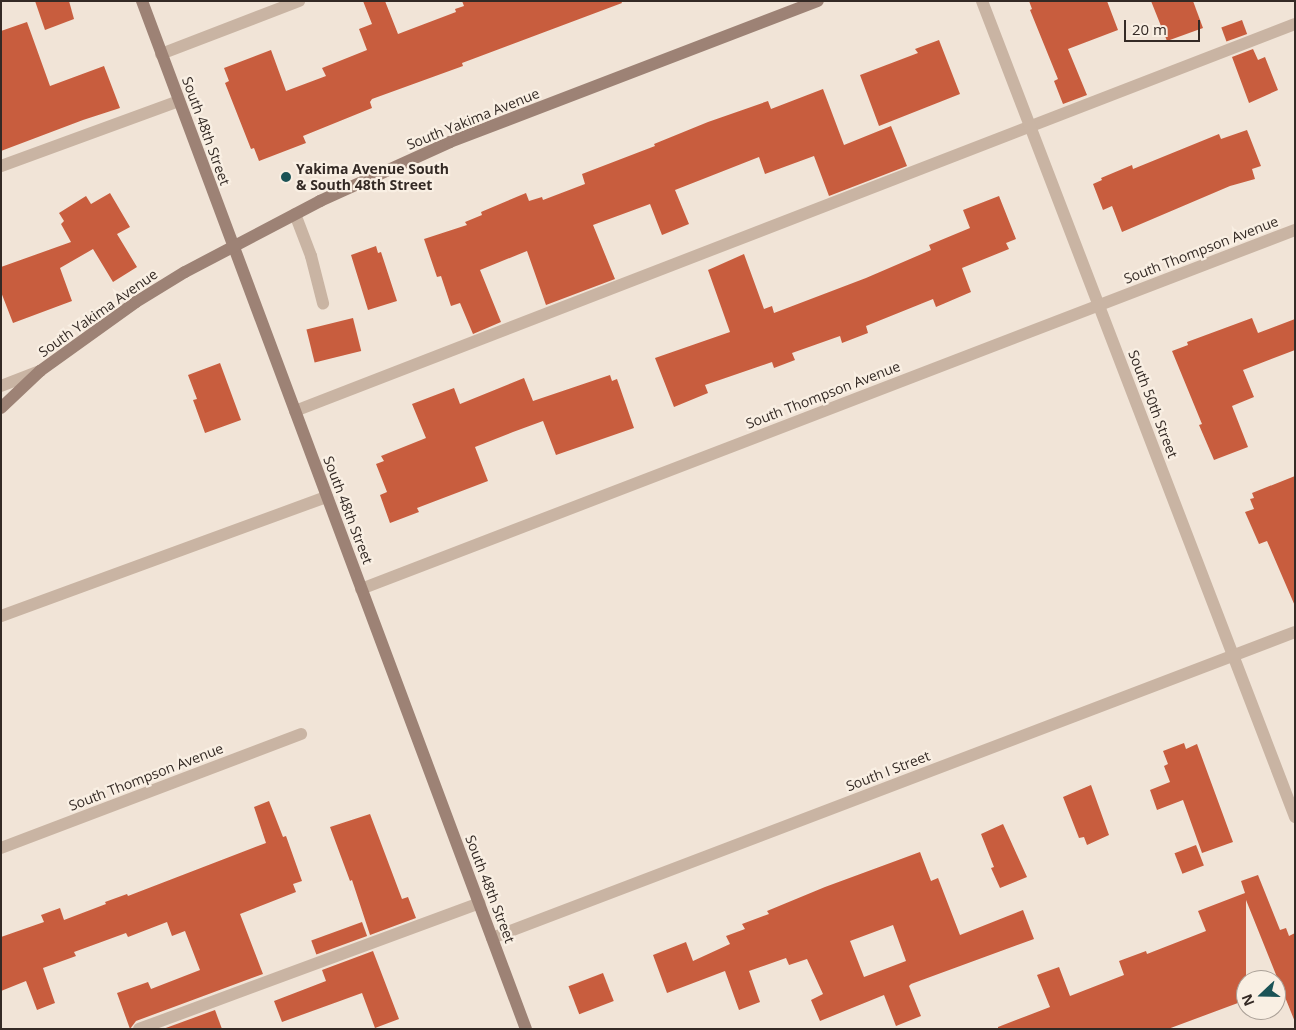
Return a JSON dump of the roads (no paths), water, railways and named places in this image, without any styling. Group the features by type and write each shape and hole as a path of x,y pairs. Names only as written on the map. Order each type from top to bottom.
{"main road":[{"name":"South 48th Street","path":"142,1 526,1029"},
{"name":"South Yakima Avenue","path":"40,371 136,302 232,246 295,214 450,142 818,1"},
{"path":"1,408 40,371"}],"street":[{"path":"161,54 299,1"},
{"name":"South 50th Street","path":"982,1 1295,817"},
{"path":"295,412 1295,24"},
{"path":"1,166 179,101"},
{"path":"295,214 311,256 323,303"},
{"name":"South Thompson Avenue","path":"362,589 1295,230"},
{"name":"South Yakima Avenue","path":"1,386 40,371"},
{"path":"1,616 327,497"},
{"name":"South I Street","path":"492,938 1295,632"},
{"name":"South Thompson Avenue","path":"1,848 301,734"},
{"path":"139,1029 479,903"}],"place":[{"name":"Yakima Avenue South & South 48th Street","path":"286,177"}]}
